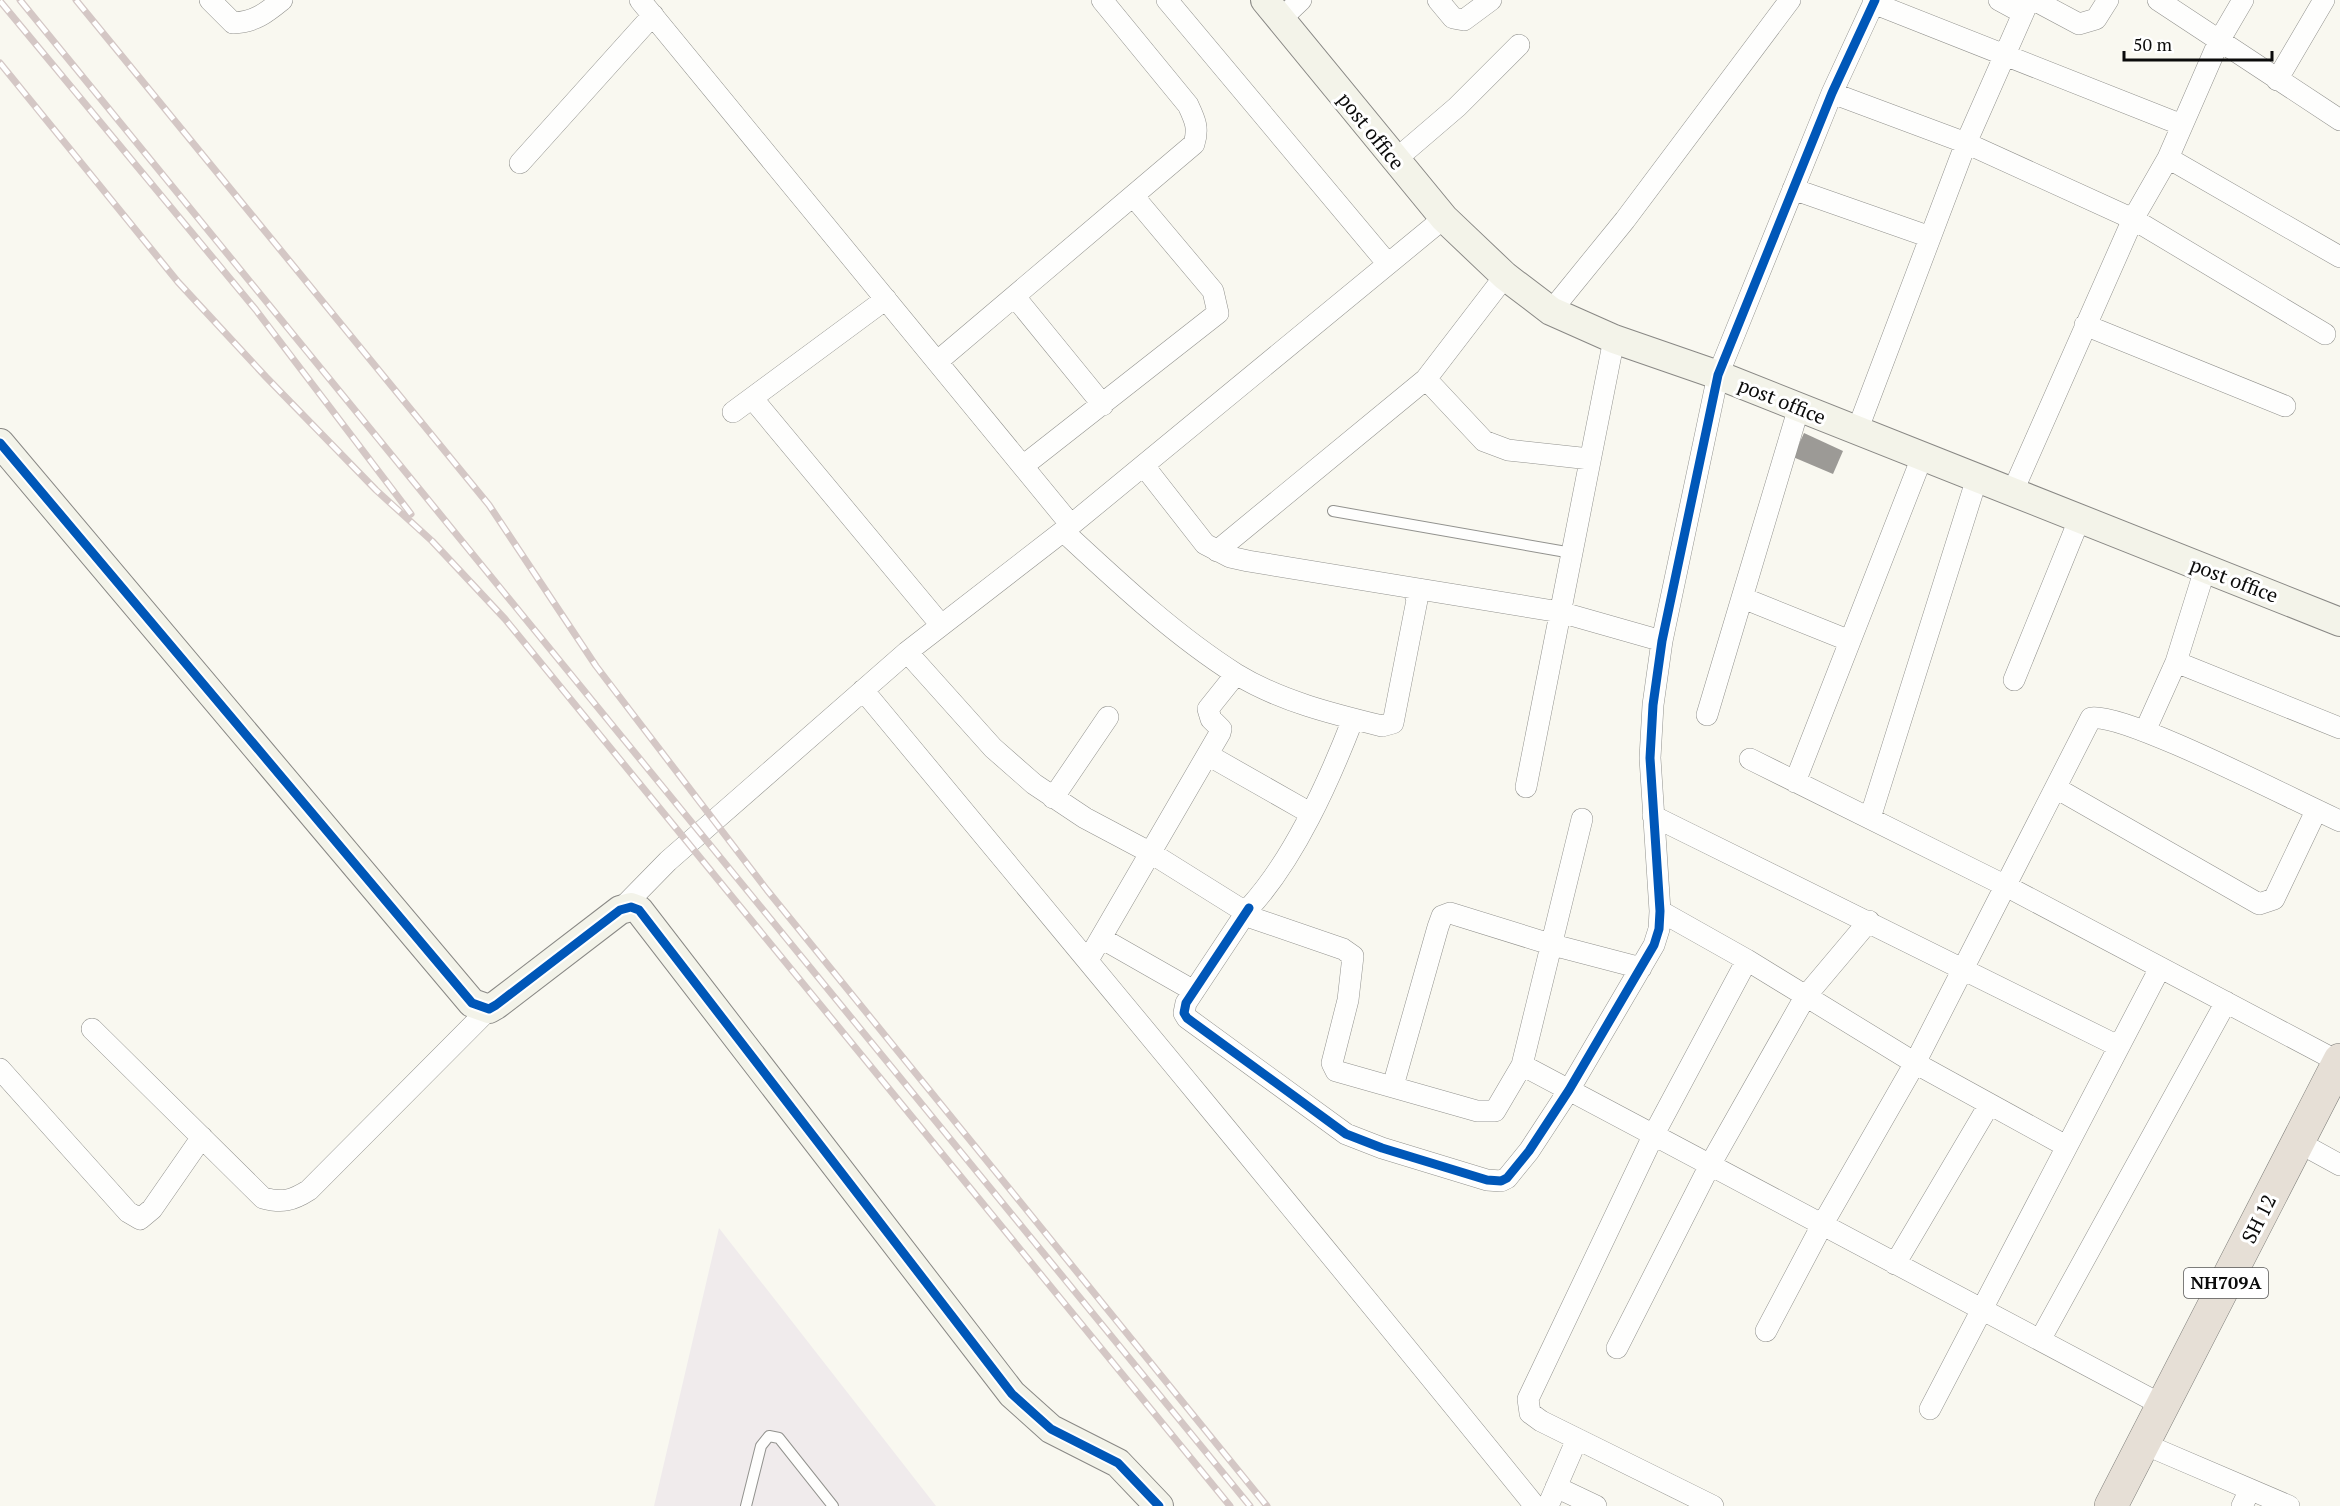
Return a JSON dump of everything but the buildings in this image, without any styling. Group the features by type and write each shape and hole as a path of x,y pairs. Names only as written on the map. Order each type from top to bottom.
{"highway":[{"name":"SH 12","path":"2111,1506 2339,1061"}],"street":[{"path":"210,0 233,23 248,22 262,16 282,0"},
{"path":"938,362 1194,144 1197,132 1196,121 1188,105 1102,0"},
{"path":"1167,0 1388,264"},
{"path":"1438,0 1453,18 1464,21 1491,0"},
{"path":"1551,311 1647,193 1790,0"},
{"path":"2000,0 2029,4 2079,24 2096,18 2108,0"},
{"path":"2158,0 2340,120"},
{"path":"2012,493 2133,219 2168,158 2219,41 2243,0"},
{"path":"2277,80 2324,0"},
{"path":"1353,719 1310,813 1260,896 1247,911 1194,991 1184,1008 1187,1018 1335,1128 1382,1148 1487,1180 1501,1181 1508,1178 1529,1150 1569,1090 1654,945 1659,929 1660,910 1650,732 1662,641 1718,375 1832,93 1874,1 2182,125"},
{"path":"1857,431 1966,143 2029,4"},
{"name":"post office","path":"1282,6 1394,160 1444,218 1505,276 1551,311 1614,339 1718,375 2340,622"},
{"path":"520,163 647,8 1023,466 1067,528 1135,597 1236,674 1293,701 1382,726 1393,723 1417,600 1413,588"},
{"path":"1394,160 1457,107 1519,45"},
{"path":"1832,93 1966,143 2133,219 2325,334"},
{"path":"2168,158 2340,257"},
{"path":"1793,189 1930,237"},
{"path":"1023,466 1218,313 1213,291 1134,197"},
{"path":"92,1029 263,1198 279,1203 293,1200 309,1190 489,1009 620,910 668,861 907,652 1144,466 1444,218"},
{"path":"1217,552 1426,379 1505,276"},
{"path":"1015,297 1103,405"},
{"path":"733,412 886,299"},
{"path":"2085,325 2285,406"},
{"path":"1526,787 1614,339"},
{"path":"1426,379 1476,434 1490,444 1508,450 1590,459"},
{"path":"752,398 941,626"},
{"path":"1707,715 1799,407"},
{"path":"0,443 472,1003 489,1009"},
{"path":"1795,782 1922,457"},
{"path":"1144,466 1205,544 1217,552 1248,561 1560,612 1662,641"},
{"path":"1870,818 1977,478"},
{"path":"2014,680 2079,520"},
{"path":"2145,731 2176,662 2205,569"},
{"path":"1743,598 1850,641"},
{"path":"907,652 993,748 1053,798 1151,853 1231,905 1350,951 1353,956 1348,1000 1332,1064 1336,1071 1477,1111 1495,1111 1522,1065 1553,945 1581,819"},
{"path":"2176,662 2340,728"},
{"path":"1088,960 1208,755 1221,729 1211,719 1208,709 1236,674"},
{"path":"864,690 1265,1178 1338,1262 1535,1506"},
{"path":"1053,798 1108,717"},
{"path":"1766,1331 1821,1227 1915,1063 2091,718 2110,718 2145,731 2340,821"},
{"path":"1208,755 1310,813"},
{"path":"1750,759 2006,886 2339,1061"},
{"path":"2056,788 2259,904 2274,899 2316,811"},
{"path":"1653,816 2118,1046"},
{"path":"620,910 631,907 639,910 645,916 1012,1394 1051,1429 1118,1463 1159,1506"},
{"path":"1660,910 1748,960 1915,1063 2066,1146"},
{"path":"1393,1086 1442,916 1450,912 1553,945 1641,968"},
{"path":"1617,1348 1710,1165 1805,997 1869,921"},
{"path":"1101,938 1194,991"},
{"path":"1713,1506 1577,1439 1530,1413 1528,1400 1654,1134 1748,960"},
{"path":"1930,1409 2160,968"},
{"path":"2040,1340 2226,1002"},
{"path":"1522,1065 1654,1134 1821,1227 1981,1308 2162,1405"},
{"path":"0,1069 128,1212 140,1219 152,1209 202,1137"},
{"path":"1895,1264 1989,1105"},
{"path":"2298,1142 2340,1165"},
{"path":"1577,1439 1552,1496 1596,1506"},
{"path":"2144,1444 2246,1498 2289,1506"}],"lane":[{"path":"1333,511 1572,554"},
{"path":"746,1506 761,1446 769,1436 779,1438 833,1506"}],"shaded area":[{"path":"719,1228 936,1506 654,1506"}],"railway":[{"path":"20,0 1250,1506"},
{"path":"76,0 489,505 596,666 767,890 1267,1506"},
{"path":"0,1 256,310 411,514"},
{"path":"0,63 178,282 266,377 376,490 432,541 505,619 1230,1506"}],"cycle path":[{"path":"1249,908 1186,1003 1184,1013 1187,1018 1346,1134 1382,1148 1487,1180 1501,1181 1507,1178 1529,1151 1569,1090 1654,945 1659,929 1660,911 1650,758 1653,705 1662,641 1718,375 1832,93 1875,0"},
{"path":"0,443 472,1003 489,1009 620,910 631,907 639,910 1012,1394 1051,1429 1118,1463 1159,1506"}]}
